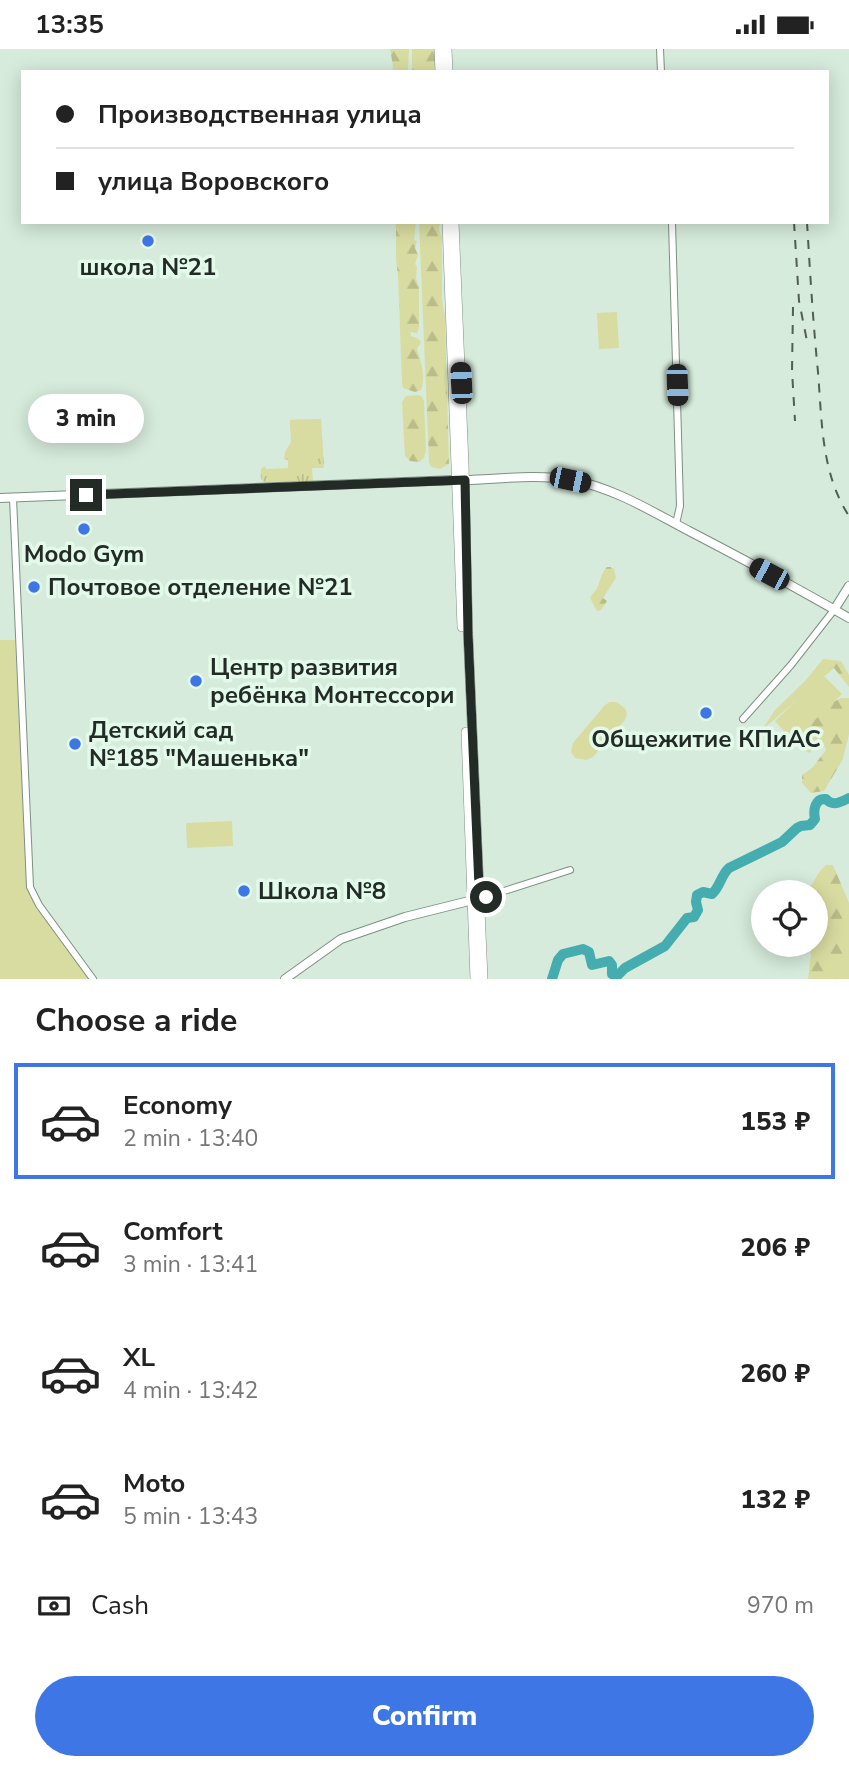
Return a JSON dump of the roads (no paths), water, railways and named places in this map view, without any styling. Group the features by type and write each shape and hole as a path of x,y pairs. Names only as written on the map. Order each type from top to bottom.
{"highway":[{"path":"439,49 440,70"},
{"path":"447,49 448,70"},
{"path":"447,224 468,633 476,900 483,979"},
{"path":"454,224 461,480"},
{"path":"475,979 476,900"}],"main road":[{"path":"0,498 461,480 570,480 611,492 676,524 849,618"},
{"path":"834,610 849,586"},
{"path":"285,979 341,939 405,916 476,900"}],"street":[{"path":"660,49 661,70"},
{"path":"671,224 680,506 676,524"},
{"path":"13,498 30,887 38,905 93,979"},
{"path":"743,719 791,666 834,610"},
{"path":"476,900 570,870"}],"waterway":[{"path":"552,979 558,960 563,954 583,949 589,952 592,965 609,961 612,974 617,976 625,968 665,946 687,918 694,917 698,910 697,895 703,892 712,894 729,868 782,842 797,828 810,825 815,819 815,808 819,800 826,799 834,803 849,798"}],"railway":[{"path":"794,224 799,301 807,341"},
{"path":"807,224 824,446 833,482 849,516"},
{"path":"793,307 792,371 795,421"}],"place":[{"name":"школа №21","path":"148,241"},
{"name":"Modo Gym","path":"84,529"},
{"name":"Почтовое отделение №21","path":"34,587"},
{"name":"Центр развития ребёнка Монтессори","path":"196,681"},
{"name":"Общежитие КПиАС","path":"706,713"},
{"name":"Детский сад №185 \"Машенька\"","path":"75,744"},
{"name":"Школа №8","path":"244,891"}]}
